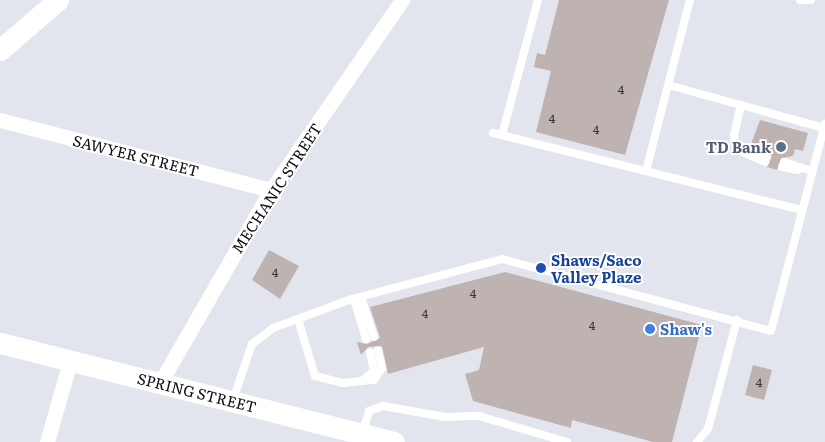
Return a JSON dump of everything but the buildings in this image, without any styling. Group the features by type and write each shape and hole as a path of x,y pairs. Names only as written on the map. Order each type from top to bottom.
{"main road":[{"path":"0,50 58,0"},
{"name":"SPRING STREET","path":"0,343 394,442"}],"street":[{"name":"MECHANIC STREET","path":"160,383 271,190 402,0"},
{"name":"SAWYER STREET","path":"0,120 271,190"},
{"path":"47,442 70,361"}],"lane":[{"path":"502,135 538,0"},
{"path":"646,171 690,0"},
{"path":"800,0 811,0"},
{"path":"232,402 254,340 298,320 358,298 502,259 738,320 771,331 810,171 824,126 668,85"},
{"path":"741,105 734,135 744,150 766,159"},
{"path":"493,132 801,210"},
{"path":"783,164 810,171"},
{"path":"358,298 370,338"},
{"path":"298,320 315,376 343,383 370,378 374,371 374,351"},
{"path":"698,442 708,429 738,320"},
{"path":"362,434 369,411 383,406 445,418 479,416 567,442"}],"place":[{"name":"TD Bank","path":"781,147"},
{"name":"Shaws/Saco Valley Plaze","path":"541,268"},
{"name":"Shaw's","path":"650,329"}]}
